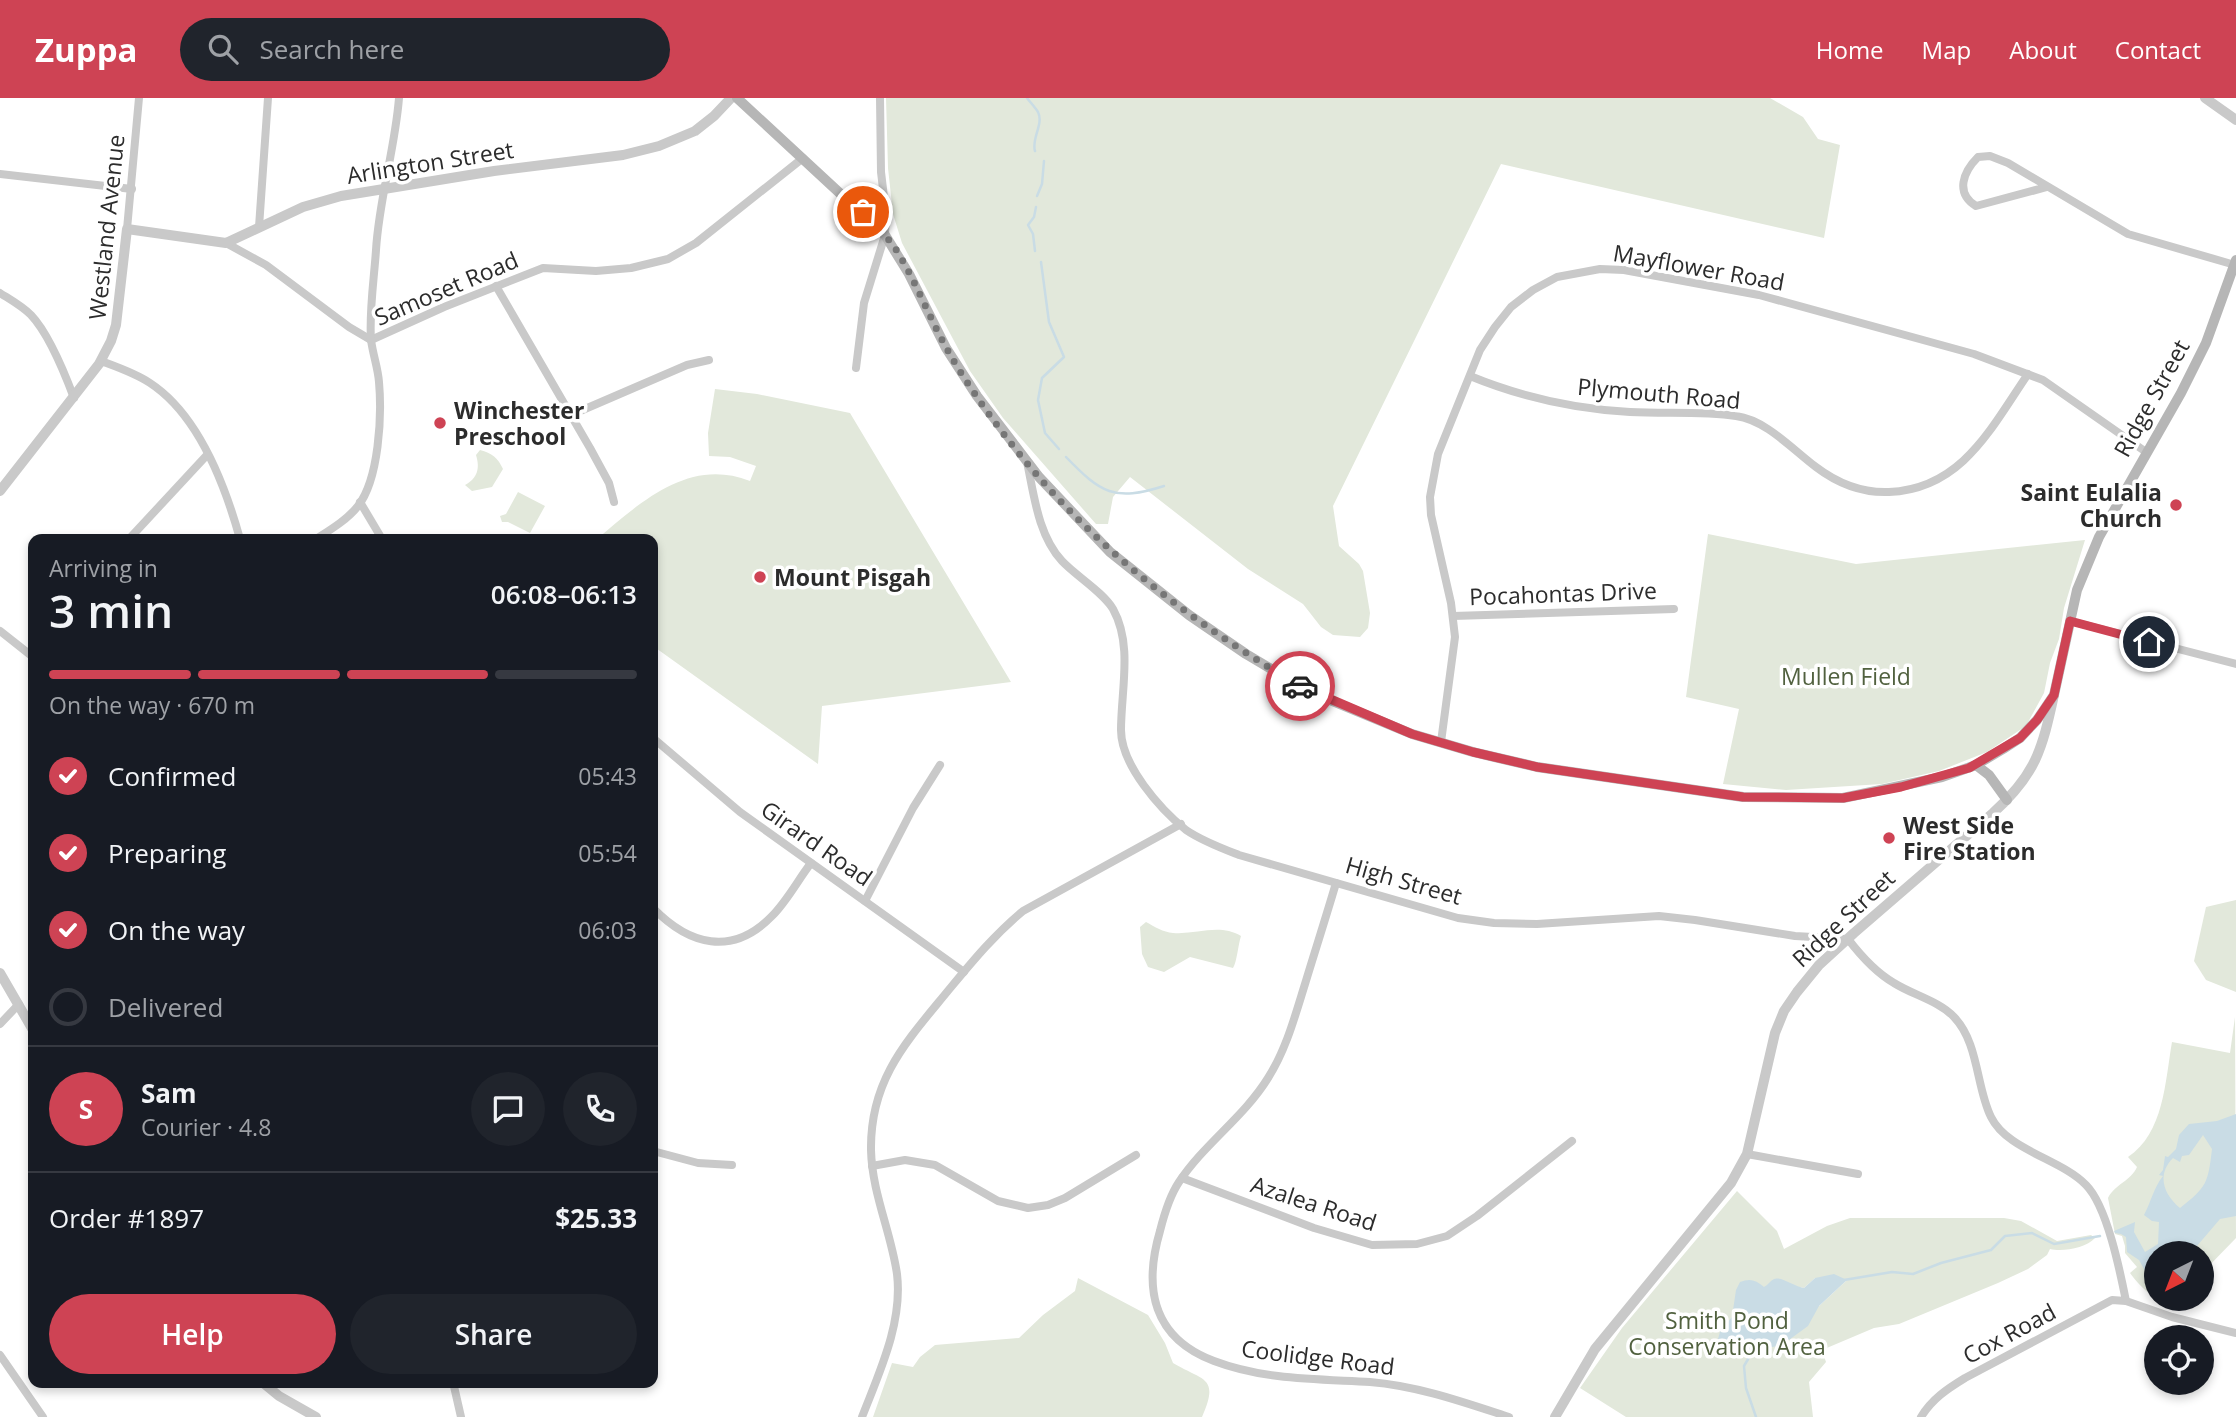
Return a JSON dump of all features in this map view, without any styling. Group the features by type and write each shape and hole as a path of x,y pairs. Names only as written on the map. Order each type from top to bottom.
{"main road":[{"name":"High Street","path":"737,98 885,235 909,274 946,348 976,396 1027,462"},
{"name":"Ridge Street","path":"2054,695 2077,590 2099,537 2181,393 2206,343 2235,262"},
{"path":"1027,462 1071,513 1110,552 1189,615 1308,691 1412,734 1537,767 1743,797 1843,798 1901,787 1976,765 2020,738 2037,720 2054,695"},
{"path":"1976,765 1989,775 2007,800"}],"street":[{"name":"Westland Avenue","path":"0,491 32,447 74,398 101,361 111,341 116,325 132,189 139,98"},
{"path":"259,227 268,98"},
{"path":"324,534 337,526 360,502 376,455 381,414 379,379 371,340 377,233 399,98"},
{"name":"Arlington Street","path":"226,243 303,207 341,196 494,171 623,155 659,146 695,131 731,98"},
{"path":"856,368 864,303 885,235 880,98"},
{"path":"2205,98 2236,120"},
{"path":"2048,187 1976,206 1967,201 1964,191 1966,172 1978,157 1990,156 2008,163 2128,234 2235,262"},
{"name":"Samoset Road","path":"226,243 266,265 349,327 371,340 543,268 596,271 631,268 668,259 696,243 803,158"},
{"path":"0,174 132,189"},
{"path":"127,229 226,243"},
{"name":"Mayflower Road","path":"1441,742 1455,637 1430,497 1438,454 1480,350 1511,307 1533,290 1557,277 1600,269 1625,270 1759,295 1975,354 2028,374 2064,394 2146,452"},
{"path":"496,286 609,483 614,502"},
{"path":"0,293 25,310 43,332 74,398"},
{"path":"571,415 687,366 709,360"},
{"path":"101,361 151,384 178,407 190,423 228,496 239,534"},
{"name":"Plymouth Road","path":"1470,376 1499,388 1560,403 1629,412 1740,416 1765,427 1819,470 1848,486 1876,492 1900,491 1930,484 1952,471 1971,454 2028,374"},
{"path":"134,534 207,456"},
{"name":"High Street","path":"1027,462 1038,517 1049,543 1061,560 1112,607 1122,631 1124,663 1121,734 1129,761 1143,784 1181,824 1212,845 1458,918 1494,923 1537,924 1659,916 1795,936 1848,939"},
{"path":"360,502 379,534"},
{"name":"Pocahontas Drive","path":"1452,616 1674,609"},
{"path":"2070,621 2236,664"},
{"path":"0,631 28,653"},
{"name":"Ridge Street","path":"1555,1417 1595,1349 1731,1183 1746,1154 1772,1042 1784,1011 1819,965 2007,800 2034,765 2041,750 2054,695"},
{"name":"Girard Road","path":"658,742 740,812 964,972"},
{"path":"864,901 913,808 940,765"},
{"path":"862,1417 880,1372 898,1305 897,1274 872,1166 873,1120 878,1095 890,1065 910,1035 986,943 1023,911 1181,824"},
{"path":"658,913 689,937 715,942 736,939 757,929 774,914 811,863"},
{"name":"Coolidge Road","path":"1336,883 1294,1020 1269,1077 1251,1101 1199,1155 1182,1178 1165,1213 1151,1275 1153,1297 1167,1329 1194,1352 1215,1361 1249,1371 1307,1380 1371,1382 1403,1387 1440,1395 1508,1417"},
{"path":"1848,939 1867,962 1892,982 1951,1014 1964,1031 1988,1108 1996,1124 2015,1141 2075,1175 2095,1196 2110,1239 2126,1301 2172,1317 2236,1333"},
{"path":"0,973 28,1021"},
{"path":"0,1024 19,1004"},
{"name":"Azalea Road","path":"1182,1178 1314,1228 1372,1245 1417,1244 1447,1236 1572,1142"},
{"path":"658,1152 698,1163 732,1165"},
{"path":"1746,1154 1858,1174"},
{"path":"872,1166 905,1160 935,1165 998,1201 1028,1208 1048,1205 1065,1198 1136,1155"},
{"name":"Cox Road","path":"1921,1417 1943,1391 1965,1378 2112,1300 2126,1301"},
{"path":"0,1355 43,1417"},
{"path":"269,1388 316,1417"},
{"path":"454,1388 461,1417"}],"green space":[{"path":"886,98 1770,98 1803,117 1818,139 1840,145 1824,238 1501,164 1333,506 1339,546 1363,571 1370,613 1368,628 1360,637 1333,635 1321,627 1303,604 1248,569 1130,477 1113,497 1108,524 1096,524 1003,418 970,371 902,243 893,214 888,168"},
{"name":"Mount Pisgah","path":"715,389 757,394 850,413 1011,682 822,706 818,764 658,650 658,534 603,534 649,498 686,479 728,475 750,481 756,466 730,457 709,456 708,433"},
{"path":"480,450 494,456 503,469 492,487 472,491 465,485 477,472 476,455"},
{"path":"518,492 545,506 530,533 508,522 502,522 500,516 506,514"},
{"name":"Mullen Field","path":"1708,534 1856,564 2085,540 2064,608 2059,639 2050,663 2044,693 2026,726 1987,752 1939,771 1882,784 1786,790 1723,784 1739,709 1686,697"},
{"path":"2236,900 2236,992 2206,980 2194,961 2206,907"},
{"path":"1146,922 1173,933 1216,930 1233,932 1241,936 1236,962 1233,968 1190,957 1164,972 1148,967 1142,954 1140,927"},
{"path":"2235,1017 2236,1238 2214,1261 2214,1241 2144,1241 2144,1288 2130,1273 2137,1267 2125,1253 2122,1236 2115,1234 2108,1198 2137,1167 2128,1157 2140,1147 2156,1121 2172,1042 2230,1053"},
{"name":"Smith Pond Conservation Area","path":"1737,1191 1777,1231 1784,1249 1827,1226 1850,1218 2004,1218 2021,1221 2057,1241 2091,1235 2095,1238 2074,1248 2050,1249 2047,1255 2028,1269 1998,1283 1899,1324 1874,1328 1822,1350 1826,1362 1809,1382 1813,1417 1626,1417 1580,1388 1622,1328","holes":["1815,1278 1847,1280 1819,1306 1799,1287 1804,1288"]},
{"path":"1078,1278 1148,1315 1165,1343 1173,1363 1206,1381 1209,1394 1202,1417 873,1417 892,1363 913,1367 920,1357 935,1345 1019,1338 1043,1315 1075,1291"}],"shaded area":[{"path":"2236,1114 2236,1216 2220,1219 2201,1241 2158,1241 2159,1222 2144,1215 2163,1176 2159,1175 2163,1170 2165,1156 2168,1157 2176,1149 2179,1135 2189,1124 2217,1121","holes":["2203,1135 2212,1149 2205,1183 2196,1195 2180,1208 2174,1203 2164,1184 2165,1171 2173,1158 2180,1162 2182,1156 2189,1155"]},
{"path":"2135,1222 2134,1232 2144,1250 2144,1269 2139,1260 2127,1252 2126,1237 2114,1231"},
{"path":"1834,1274 1847,1280 1819,1306 1808,1326 1782,1345 1736,1354 1727,1353 1716,1346 1720,1332 1732,1317 1736,1290 1740,1282 1753,1280 1764,1287 1777,1278 1804,1288 1815,1278"}],"waterway":[{"path":"1027,98 1039,117 1035,151"},
{"path":"1037,196 1042,184 1044,161"},
{"path":"1035,251 1033,234 1028,225 1034,217 1036,207"},
{"path":"1041,262 1049,322 1064,357 1042,378 1038,400 1045,433 1059,449"},
{"path":"1066,457 1089,479 1109,491 1133,493 1164,486"},
{"path":"1844,1280 1892,1272 1913,1274 1941,1263 1991,1250 2005,1236 2032,1233 2054,1244 2100,1236"},
{"path":"1754,1349 1744,1366 1746,1388 1756,1417"}],"way so far":[{"path":"863,212 895,248 946,348 976,396 1039,477 1071,513 1110,552 1189,615 1246,654 1300,686"}],"place":[{"name":"Winchester Preschool","path":"440,423"},
{"name":"Saint Eulalia Church","path":"2176,505"},
{"name":"Mount Pisgah","path":"760,577"},
{"name":"West Side Fire Station","path":"1889,838"}],"route":[{"path":"1300,686 1412,734 1537,767 1743,797 1843,798 1901,787 1969,768 2020,738 2037,720 2054,695 2070,621 2149,642"}]}
